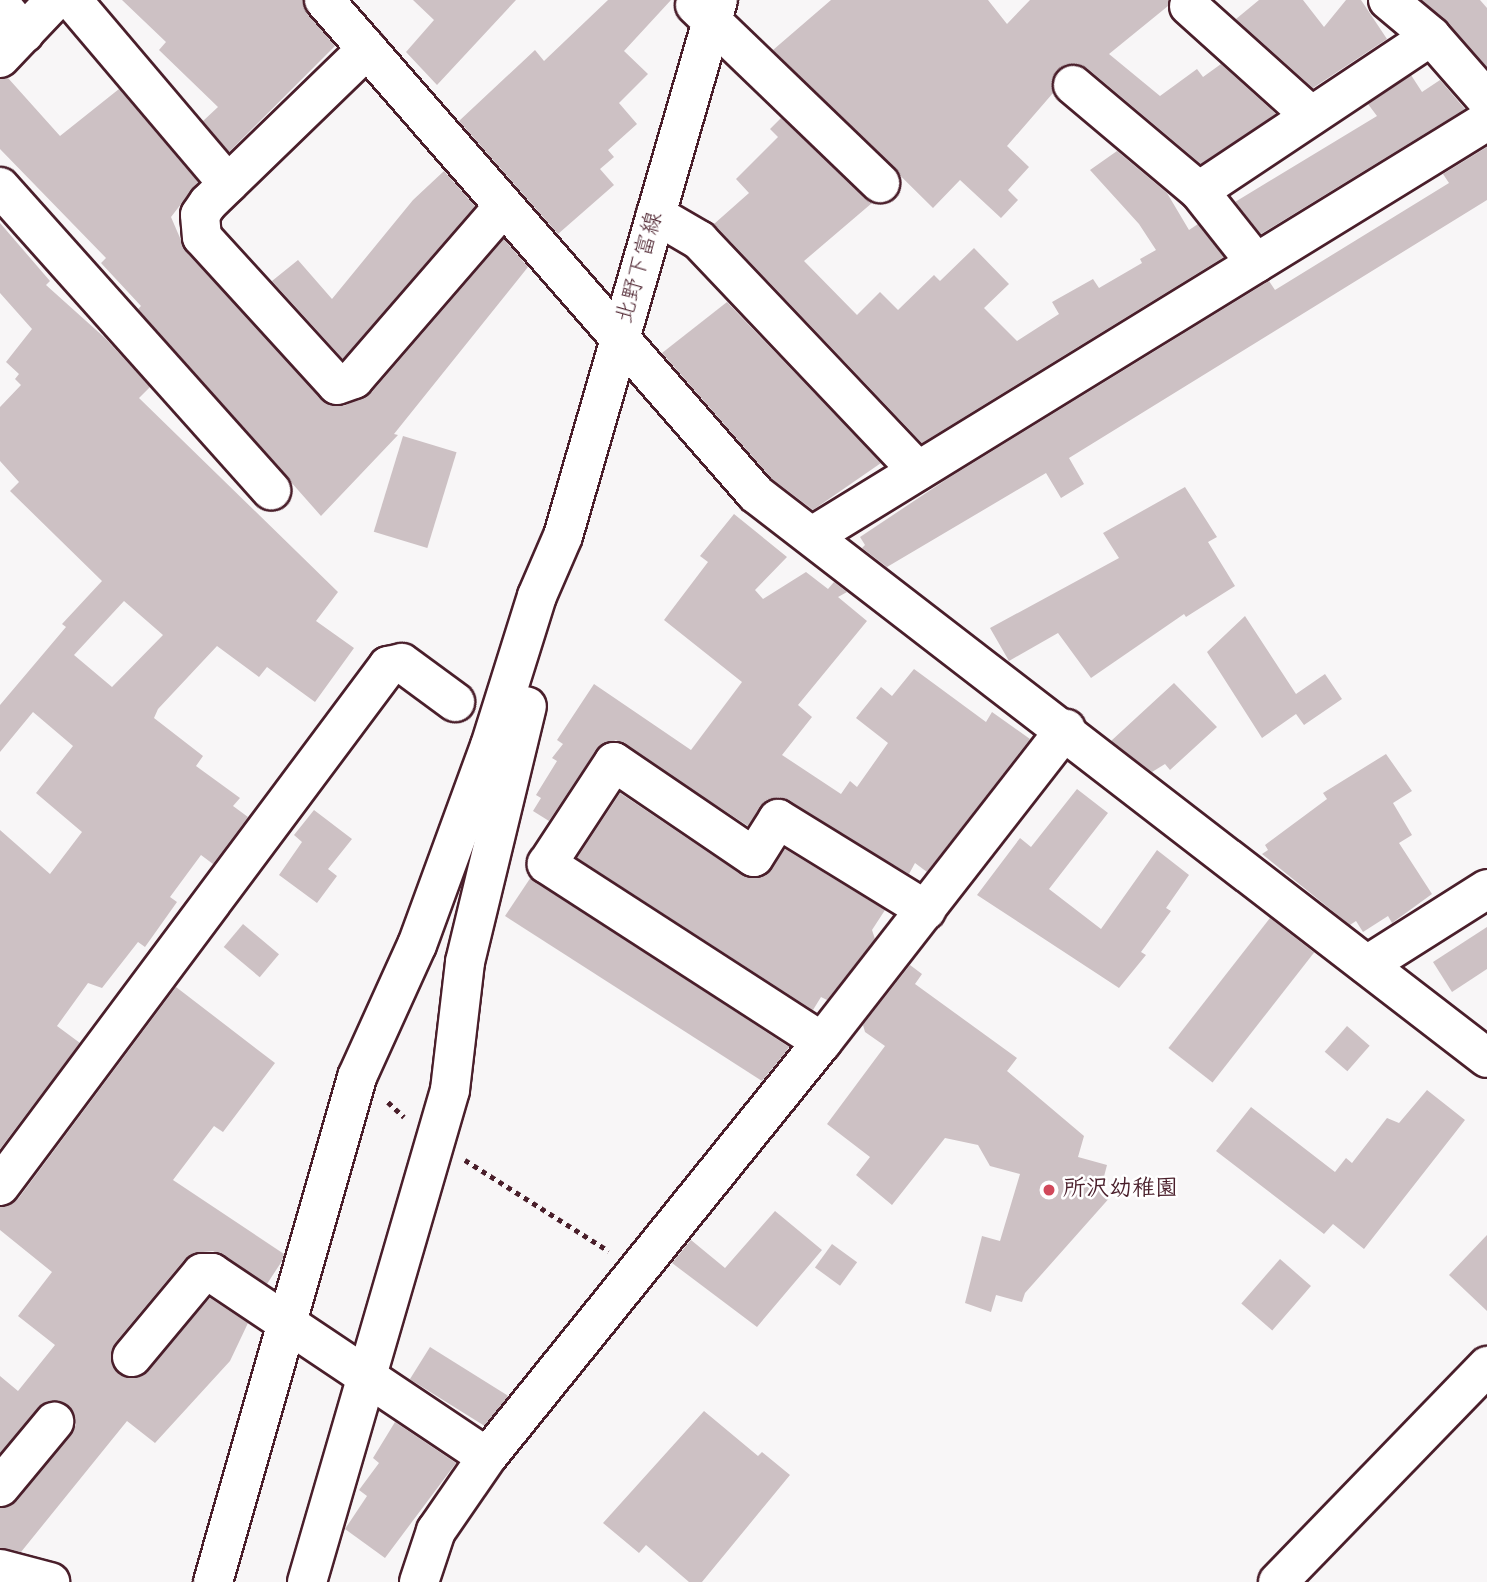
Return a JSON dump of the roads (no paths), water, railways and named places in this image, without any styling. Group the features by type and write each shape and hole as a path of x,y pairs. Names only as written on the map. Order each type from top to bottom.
{"street":[{"path":"8,32 55,0"},
{"path":"72,0 228,184"},
{"path":"1388,0 1432,36 1487,100"},
{"path":"329,2 366,49 503,207 756,494 814,535 1066,729 1487,1058"},
{"path":"1189,6 1311,116"},
{"path":"706,7 880,183"},
{"name":"北野下富線","path":"563,536 656,215 706,7"},
{"path":"1199,191 1432,36"},
{"path":"366,49 228,184 200,215 202,237 337,385 354,379 503,207"},
{"path":"1073,85 1199,191 1256,263"},
{"path":"814,535 1487,121"},
{"path":"0,187 271,490"},
{"path":"656,215 699,240 918,471"},
{"path":"213,1582 357,1077 417,945 490,746 537,596 563,536"},
{"path":"307,1582 450,1090 467,952 554,598 563,536"},
{"path":"0,1186 388,666 402,663 455,702"},
{"path":"419,1582 447,1511 637,1270 822,1042 1066,729"},
{"path":"822,1042 547,864 614,761 754,858 778,819 926,910"},
{"path":"1367,965 1487,889"},
{"path":"132,1357 202,1273 212,1273 473,1448"},
{"path":"1278,1582 1487,1366"},
{"path":"0,1487 54,1422"},
{"path":"0,1569 50,1582"}],"place":[{"name":"所沢幼稚園","path":"1049,1190"}]}
